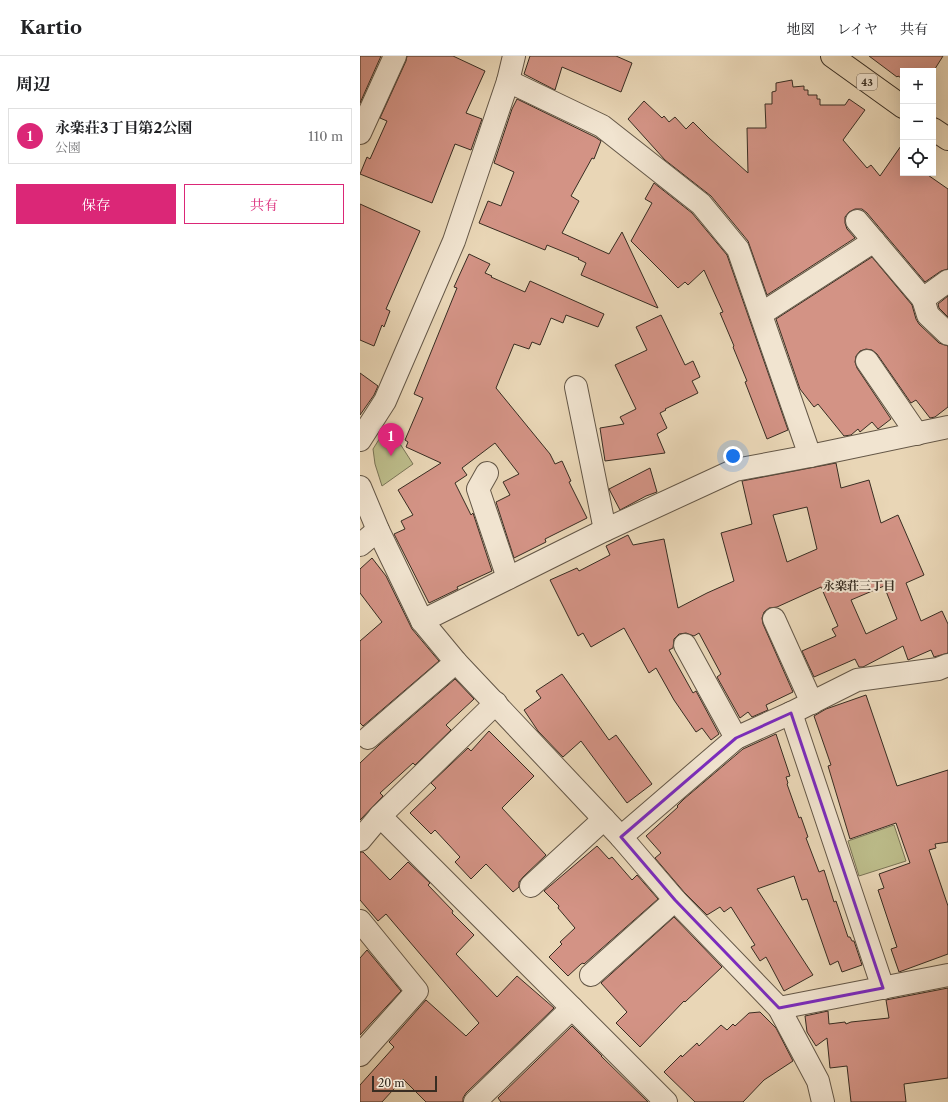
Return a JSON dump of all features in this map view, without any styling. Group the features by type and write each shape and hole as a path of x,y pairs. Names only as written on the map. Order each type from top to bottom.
{"main road":[{"name":"43","path":"832,56 900,105"},
{"path":"936,131 948,140"}],"street":[{"path":"360,133 395,56"},
{"path":"360,440 385,401 454,241 508,81 514,56"},
{"path":"508,81 602,126 701,204 738,249 810,456"},
{"path":"857,221 923,299 928,315 948,334"},
{"path":"761,314 874,241"},
{"path":"923,299 948,281"},
{"path":"867,361 917,434"},
{"path":"576,386 605,530"},
{"path":"422,621 605,530 735,470 948,428"},
{"path":"487,473 478,489 508,578"},
{"path":"360,487 378,530 422,621 456,662 621,837 675,900 779,1008 818,1081 823,1102"},
{"path":"360,545 378,530"},
{"path":"774,619 812,703"},
{"path":"685,645 736,738"},
{"path":"368,738 456,662"},
{"path":"621,837 736,738 858,680 938,669 948,665"},
{"path":"360,838 380,816 496,703"},
{"path":"791,713 883,988"},
{"path":"380,816 666,1102"},
{"path":"531,886 604,819"},
{"path":"591,975 675,900"},
{"path":"360,921 417,992 360,1055"},
{"path":"779,1008 948,975"},
{"path":"475,1102 572,1008"}],"highlighted area":[{"path":"791,713 883,988 779,1008 675,900 621,837 736,738"}],"green space":[{"path":"388,425 413,464 382,486 375,464 373,449"},
{"path":"894,825 906,861 859,876 848,841"}],"building":[{"path":"360,56 381,56 360,103"},
{"path":"407,56 453,56 485,71 466,113 482,119 471,150 455,144 432,203 360,174 367,157 370,159 387,121 380,118"},
{"path":"530,56 616,56 632,63 621,92 562,67 555,90 524,74"},
{"path":"869,56 943,56 936,68 900,68 900,77 897,77"},
{"path":"792,80 793,87 804,86 804,90 808,90 808,95 817,95 817,99 820,99 820,105 845,105 849,99 865,110 843,140 867,168 871,165 880,176 900,147 900,176 929,176 948,189 948,269 941,271 925,282 867,213 862,209 855,209 849,212 845,217 845,223 847,229 855,238 767,295 748,241 711,196 665,160 628,119 644,101 662,118 664,116 669,122 675,117 686,129 693,122 748,173 747,128 766,128 765,104 772,104 772,92 776,91 776,83"},
{"path":"517,99 601,141 594,159 592,158 571,196 579,201 562,233 609,254 622,232 658,308 581,275 586,263 578,259 579,258 547,245 545,250 479,223 488,201 501,206 514,172 494,163 512,109"},
{"path":"654,183 692,213 727,255 788,430 767,439 745,382 747,381 733,347 734,346 720,313 723,312 704,270 688,285 685,282 678,288 631,241 652,203 645,199"},
{"path":"360,204 420,231 386,309 390,311 384,327 382,325 374,346 360,340"},
{"path":"469,254 490,264 485,273 492,276 491,277 525,292 530,281 604,314 598,327 566,315 563,323 551,318 540,345 532,342 529,349 514,344 496,388 550,454 555,464 562,461 571,481 569,482 587,518 545,539 546,542 514,558 496,502 510,495 503,482 519,474 495,443 462,468 467,475 455,483 471,515 473,513 492,571 457,587 458,589 429,603 394,534 405,529 401,521 413,515 398,490 441,463 406,447 408,442 405,440 423,398 414,394 457,288 454,287"},
{"path":"872,257 912,305 919,324 939,343 948,346 948,407 935,417 930,418 916,400 911,403 877,354 872,350 866,349 860,351 856,356 855,362 857,368 891,419 878,429 872,422 860,432 858,429 851,435 844,436 818,404 814,407 800,389 776,319"},
{"path":"948,296 948,317 939,308 938,304"},
{"path":"661,315 685,365 693,361 700,377 692,381 698,393 665,409 666,410 660,413 667,428 657,434 665,453 605,461 600,428 624,424 620,417 636,409 615,365 647,350 636,327"},
{"path":"360,373 378,386 374,395 360,415"},
{"path":"836,463 841,488 869,480 881,523 898,515 924,575 906,583 921,621 942,611 948,624 948,653 934,657 931,650 908,660 903,646 863,667 859,667 855,659 814,677 802,651 836,636 832,629 838,626 821,587 777,607 769,608 764,612 762,618 763,624 793,692 766,705 768,710 752,717 748,712 740,718 717,677 721,674 699,633 694,636 686,633 679,634 674,639 673,648 669,650 693,693 696,691 719,734 711,740 702,728 696,732 674,700 656,668 649,673 624,628 591,647 583,633 578,636 550,580 577,568 579,571 610,555 606,546 628,535 633,545 664,539 678,608 734,581 721,533 752,524 742,481","holes":["807,507 817,549 787,562 773,515","884,586 897,619 866,634 851,600"]},
{"path":"650,468 657,492 646,496 620,510 609,489"},
{"path":"372,558 386,576 412,629 439,661 363,726 360,723 360,641 382,622 360,593 360,569"},
{"path":"562,674 609,740 616,735 652,784 627,803 581,741 563,757 538,731 524,710 541,698 536,691"},
{"path":"455,679 474,699 446,725 451,730 415,765 413,763 380,793 383,796 360,820 360,763"},
{"path":"866,695 897,786 948,770 948,842 935,844 936,848 929,850 948,906 948,954 899,972 891,949 897,947 878,890 884,888 879,874 910,863 896,823 850,839 828,766 831,765 814,716 826,709"},
{"path":"489,731 534,776 502,808 546,855 523,877 519,882 519,887 513,892 486,864 471,879 455,862 460,857 435,830 431,834 410,813 436,788 431,783 468,748 471,751"},
{"path":"776,734 790,776 786,777 787,784 799,818 801,817 808,837 806,838 819,872 824,870 834,902 836,901 848,937 854,941 862,965 842,972 838,961 830,965 807,899 802,900 794,876 757,889 813,975 784,991 766,957 760,961 751,947 755,945 731,907 724,912 720,907 707,915 684,892 655,858 661,853 646,836 678,807 677,806 684,799 743,749"},
{"path":"597,846 609,859 612,857 632,880 637,875 658,899 584,964 581,964 568,976 549,957 562,944 560,942 575,928 558,908 559,906 544,891"},
{"path":"360,852 363,852 390,880 408,862 430,883 428,885 453,911 452,913 474,935 456,954 497,997 517,976 554,1008 466,1093 463,1098 463,1102 426,1102 403,1079 382,1102 360,1102 360,1085 394,1047 389,1042 426,1000 466,1036 479,1023 386,914 378,921 360,900"},
{"path":"674,917 722,967 685,1002 684,1001 640,1047 616,1023 627,1012 601,983"},
{"path":"367,950 401,991 360,1035 360,958"},
{"path":"948,988 948,1078 904,1084 906,1102 851,1102 847,1066 830,1068 827,1038 816,1046 807,1032 805,1016 828,1011 829,1024 845,1022 846,1024 851,1022 889,1018 886,1000"},
{"path":"760,1012 776,1028 793,1061 764,1080 743,1102 695,1102 664,1072 681,1055 682,1057 697,1043 699,1046 721,1025 727,1030 733,1024 735,1026 749,1013"},
{"path":"572,1026 648,1102 501,1102 498,1098"}],"place":[{"name":"永楽荘3丁目第2公園","path":"391,456"}],"district":[{"name":"永楽荘三丁目","path":"859,586"}]}
